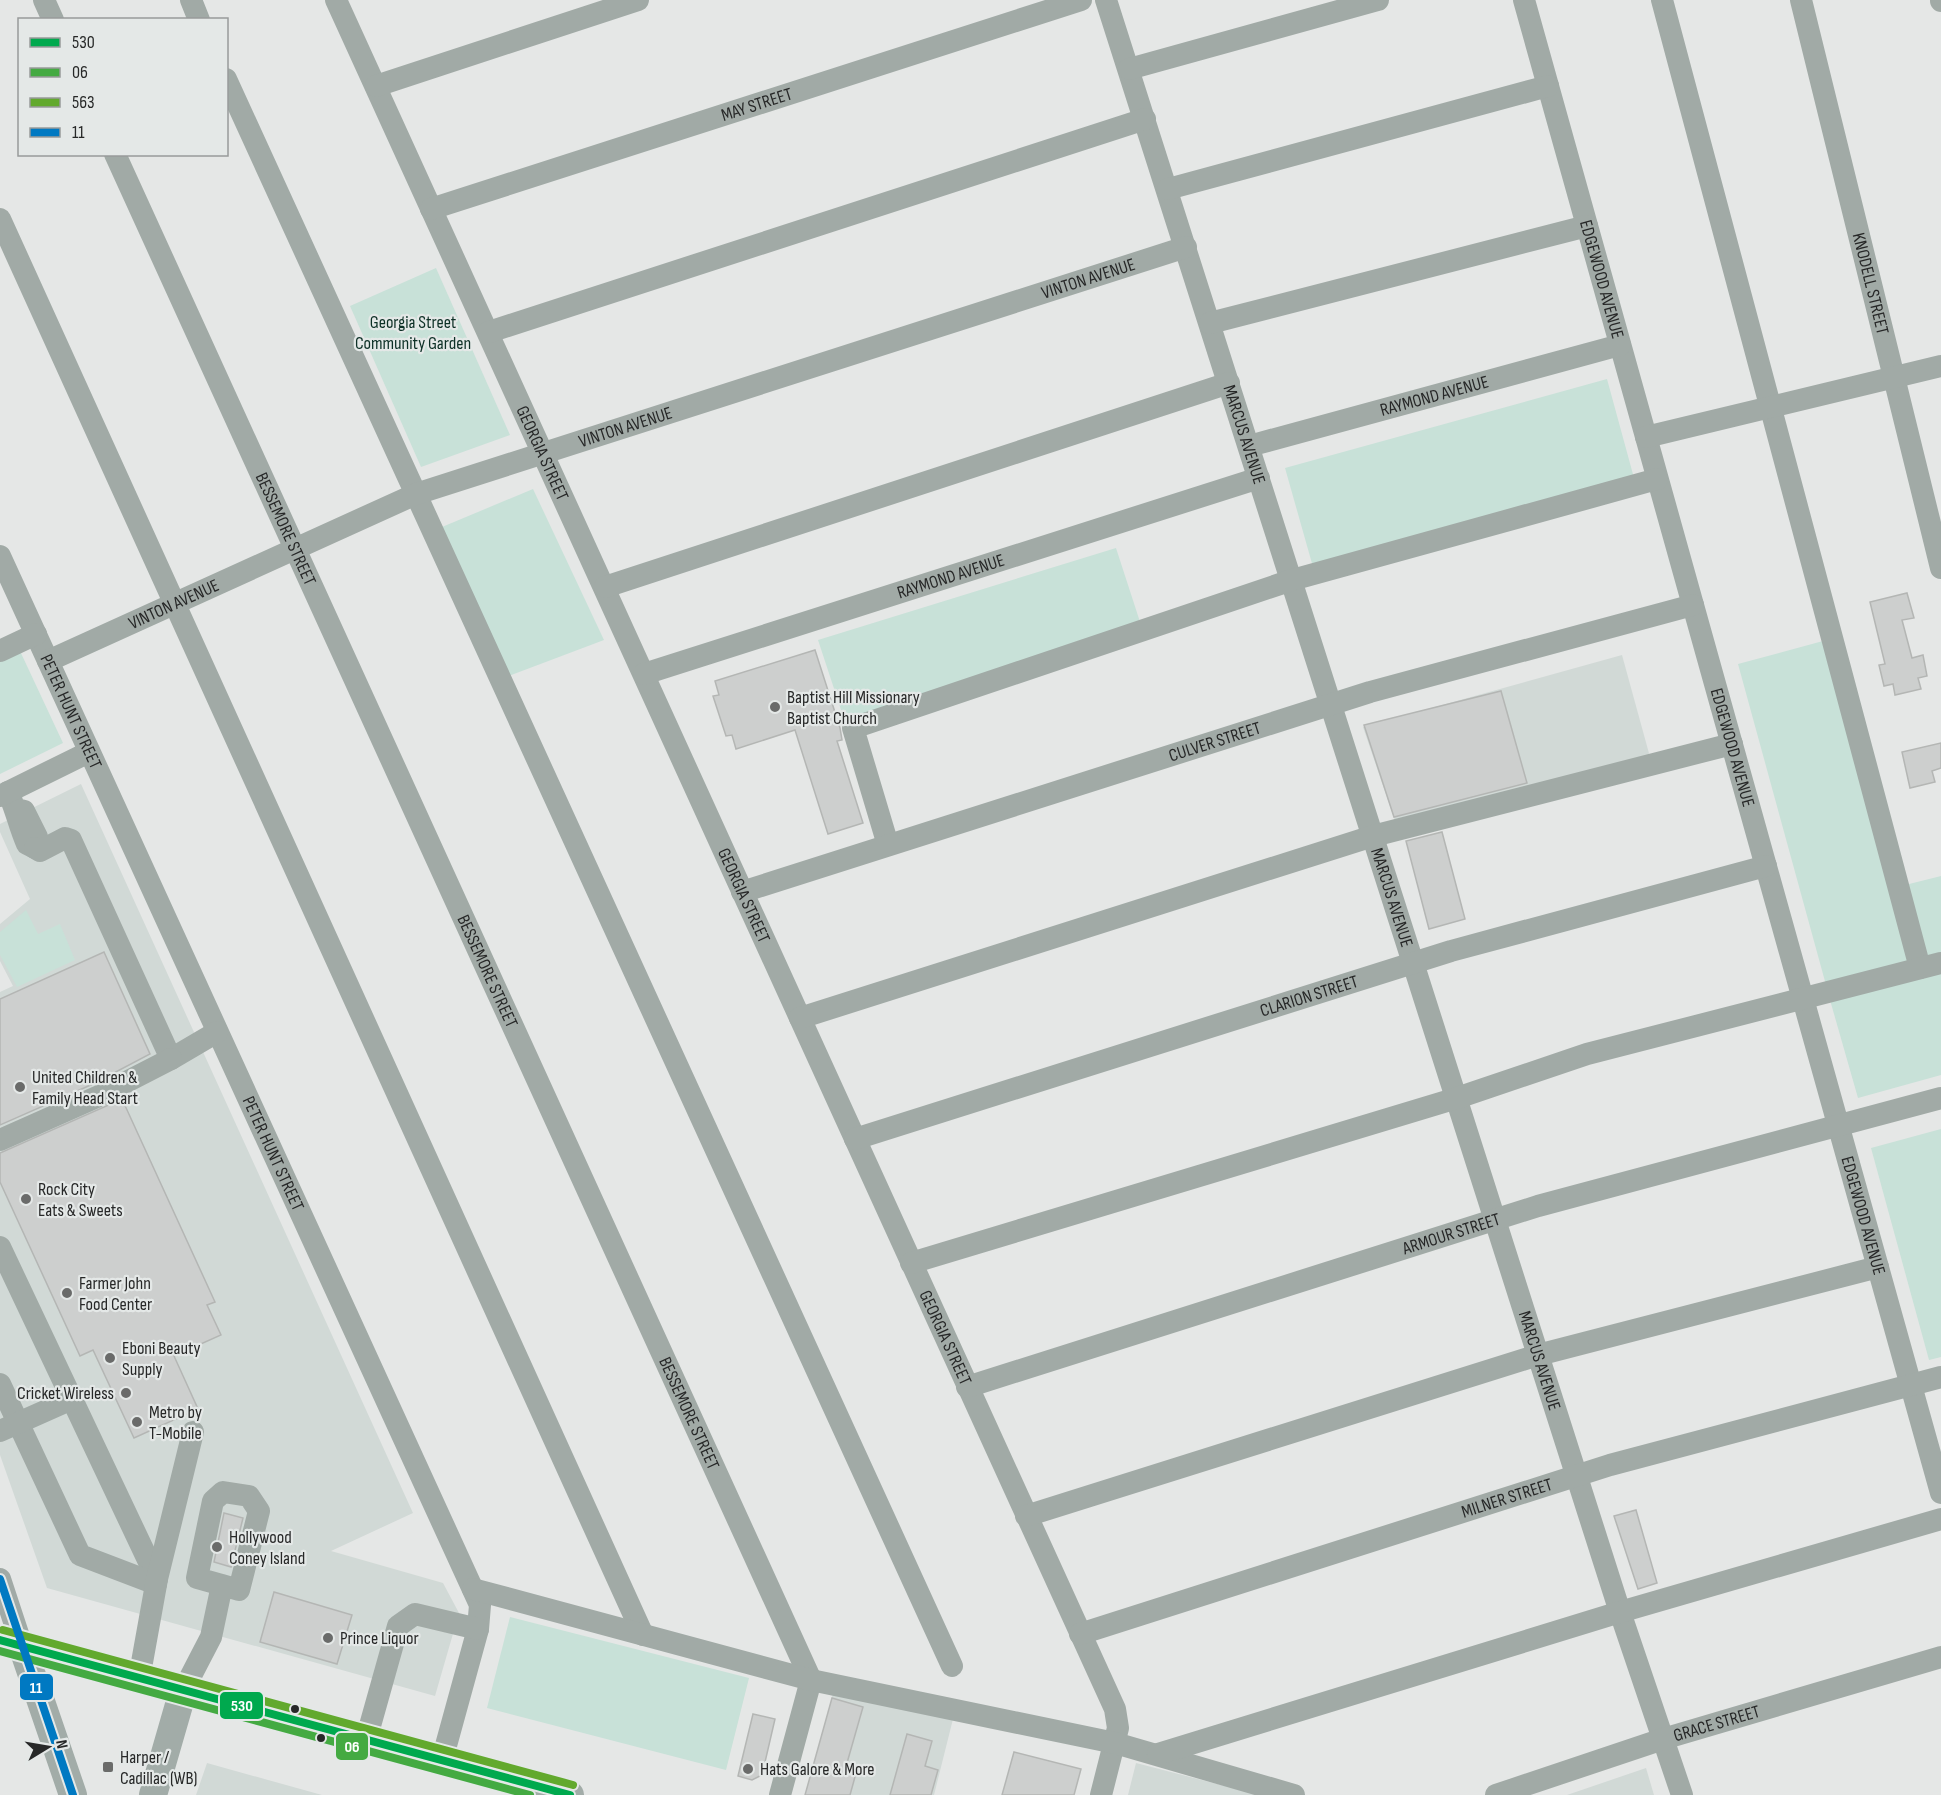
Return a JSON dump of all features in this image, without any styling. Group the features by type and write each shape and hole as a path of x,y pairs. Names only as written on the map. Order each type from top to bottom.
{"main road":[{"path":"11,1643 570,1795"},
{"path":"11,1643 73,1795"},
{"path":"153,1795 183,1691"}],"street":[{"path":"44,0 52,18"},
{"path":"191,0 199,18"},
{"name":"GEORGIA STREET","path":"336,0 1115,1709 1118,1728 1101,1795"},
{"path":"376,86 638,0"},
{"name":"MAY STREET","path":"431,209 1081,0"},
{"name":"MARCUS AVENUE","path":"1106,0 1620,1612 1682,1795"},
{"path":"1129,69 1378,0"},
{"name":"EDGEWOOD AVENUE","path":"1524,0 1941,1493"},
{"path":"911,1263 1457,1098 1587,1054 1931,966 1769,407 1662,0"},
{"name":"KNODELL STREET","path":"1801,0 1941,568"},
{"path":"228,83 952,1666"},
{"path":"1168,189 1548,86"},
{"path":"489,332 1145,119"},
{"name":"BESSEMORE STREET","path":"116,156 811,1680"},
{"path":"0,219 172,604 643,1635"},
{"path":"1210,323 1587,226"},
{"name":"VINTON AVENUE","path":"48,661 416,494 1186,247"},
{"name":"RAYMOND AVENUE","path":"1249,446 1620,345"},
{"path":"1646,437 1941,366"},
{"path":"605,587 1229,383"},
{"name":"RAYMOND AVENUE","path":"644,674 1259,478"},
{"path":"888,845 853,728 1292,580 1657,479"},
{"name":"PETER HUNT STREET","path":"0,556 480,1605 478,1629 442,1760"},
{"name":"CULVER STREET","path":"742,892 1331,705 1693,605"},
{"path":"0,651 36,634"},
{"path":"800,1018 1373,836 1732,744"},
{"path":"89,752 8,799 27,844 40,851 66,838 71,840 171,1059"},
{"name":"CLARION STREET","path":"855,1139 1414,962 1766,866"},
{"path":"0,1140 99,1096 218,1032"},
{"name":"ARMOUR STREET","path":"967,1387 1495,1219 1941,1098"},
{"path":"0,1247 157,1582"},
{"path":"1026,1516 1539,1355 1878,1267"},
{"name":"MILNER STREET","path":"1080,1634 1577,1476 1941,1377"},
{"path":"0,1384 9,1427 80,1555 157,1582"},
{"path":"9,1427 72,1399"},
{"path":"139,1679 157,1582 193,1432"},
{"path":"183,1691 212,1637 259,1511 249,1496 223,1492 213,1501 197,1578 230,1587"},
{"path":"1158,1754 1620,1612 1941,1520"},
{"path":"0,1580 11,1643"},
{"path":"473,1589 811,1680 1115,1743 1294,1795"},
{"path":"366,1740 398,1626 415,1614 478,1629"},
{"name":"GRACE STREET","path":"1496,1795 1663,1739 1941,1657"},
{"path":"780,1795 811,1680"}],"shaded area":[{"path":"1622,655 1650,757 1396,824 1363,727"},
{"path":"81,784 413,1513 331,1551 443,1583 459,1613 435,1696 47,1588 0,1455 0,992 13,986 0,961 0,924 30,899 0,832 0,824"},
{"path":"834,1689 953,1719 934,1795 808,1795"},
{"path":"207,1763 322,1795 196,1795"},
{"path":"1136,1763 1260,1795 1128,1795"},
{"path":"1646,1768 1654,1795 1567,1795"}],"green space":[{"name":"Georgia Street Community Garden","path":"436,268 510,435 421,467 350,306"},
{"path":"1607,379 1634,478 1313,567 1285,468"},
{"path":"533,489 604,640 506,677 442,527"},
{"path":"1116,548 1142,628 845,722 818,640"},
{"path":"1823,641 1911,962 1826,985 1738,664"},
{"path":"20,651 63,743 0,774 0,661"},
{"path":"1941,876 1941,955 1925,959 1905,885"},
{"path":"26,910 38,934 60,924 75,960 17,987 0,955 0,932"},
{"path":"1941,971 1941,1075 1858,1098 1830,1000"},
{"path":"1941,1129 1941,1357 1929,1360 1871,1148"},
{"path":"510,1617 749,1678 726,1770 487,1708"}],"building":[{"path":"1907,593 1914,618 1902,620 1912,658 1923,655 1927,676 1918,678 1921,689 1895,695 1893,684 1884,686 1879,665 1885,664 1870,602"},
{"name":"Baptist Hill Missionary Baptist Church","path":"815,650 840,728 842,740 837,741 863,823 828,834 795,730 736,749 732,735 726,736 713,696 719,695 715,681"},
{"path":"1501,691 1527,783 1394,817 1364,725"},
{"path":"1941,743 1941,768 1932,771 1935,782 1910,788 1902,752"},
{"path":"1442,832 1465,919 1429,929 1406,841"},
{"path":"104,952 150,1054 93,1084 0,1125 0,999"},
{"path":"122,1099 215,1302 207,1305 221,1335 174,1356 198,1409 134,1438 93,1350 80,1356 0,1182 0,1153"},
{"path":"1636,1510 1657,1583 1638,1589 1614,1516"},
{"path":"224,1513 243,1518 231,1567 214,1562"},
{"path":"274,1592 352,1615 337,1664 260,1642"},
{"path":"832,1698 863,1707 847,1763 858,1766 850,1795 805,1795"},
{"path":"753,1714 775,1719 762,1775 752,1780 738,1776"},
{"path":"907,1734 932,1741 925,1766 938,1770 931,1795 890,1795"},
{"path":"1014,1752 1081,1769 1074,1795 1002,1795"}],"transit line":[{"name":"11","path":"0,1579 73,1795"},
{"name":"563","path":"3,1630 573,1785"},
{"name":"530","path":"0,1640 570,1795"},
{"name":"06","path":"0,1651 530,1795"}],"place":[{"name":"Baptist Hill Missionary Baptist Church","path":"775,707"},
{"name":"United Children & Family Head Start","path":"20,1087"},
{"name":"Rock City Eats & Sweets","path":"26,1199"},
{"name":"Farmer John Food Center","path":"67,1293"},
{"name":"Eboni Beauty Supply","path":"110,1358"},
{"name":"Cricket Wireless","path":"126,1393"},
{"name":"Metro by T-Mobile","path":"137,1422"},
{"name":"Hollywood Coney Island","path":"217,1547"},
{"name":"Prince Liquor","path":"328,1638"},
{"name":"Harper / Cadillac (WB)","path":"108,1767"},
{"name":"Hats Galore & More","path":"748,1769"}]}
